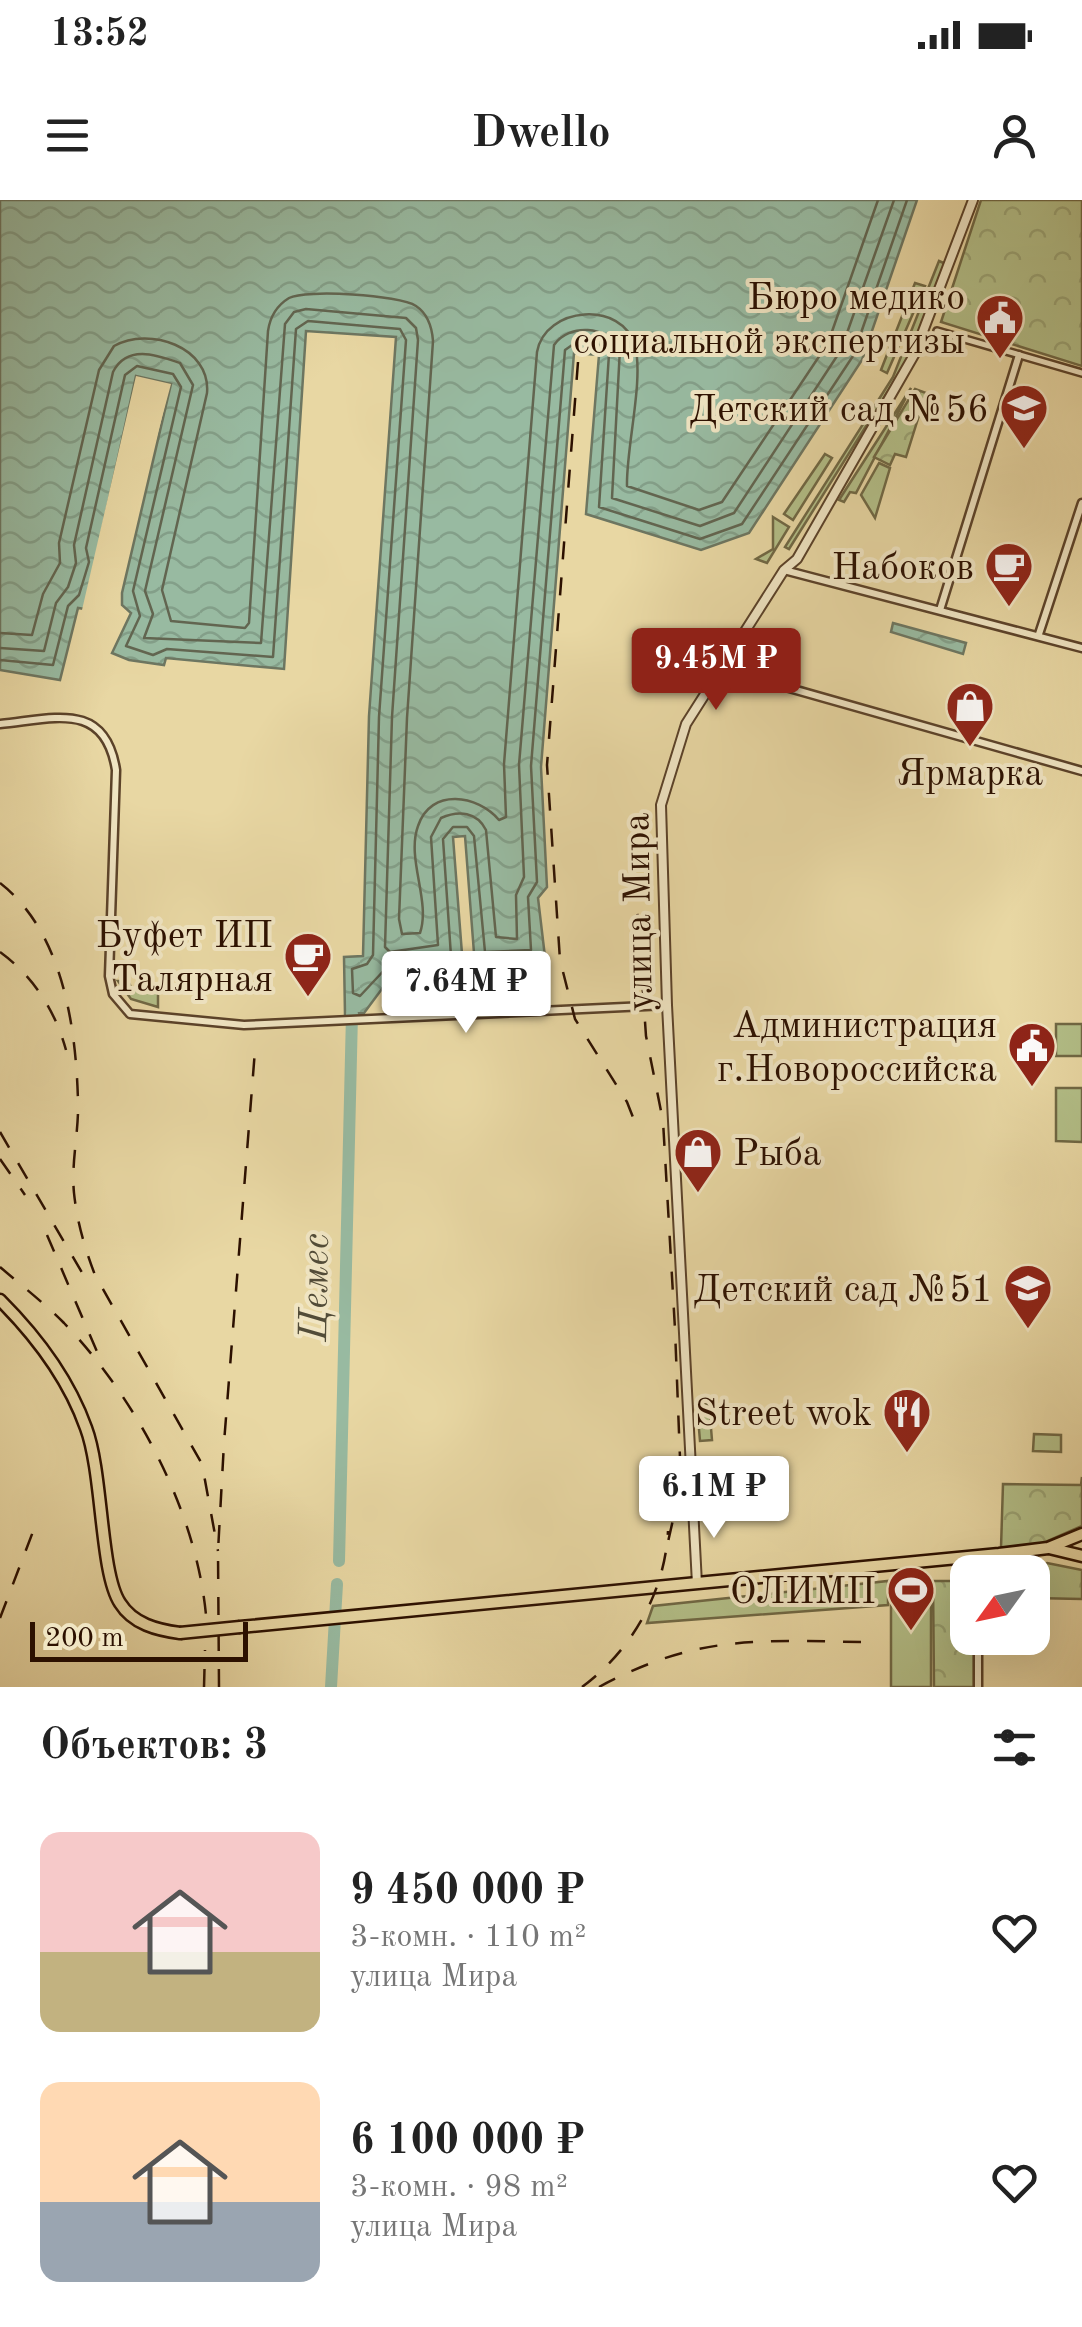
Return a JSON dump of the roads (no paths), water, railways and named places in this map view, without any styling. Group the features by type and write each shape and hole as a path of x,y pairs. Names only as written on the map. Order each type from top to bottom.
{"highway":[{"path":"0,1300 34,1336 87,1429 102,1500 112,1583 119,1602 144,1625 180,1633 950,1559"},
{"path":"987,1555 1048,1548 1082,1534"},
{"path":"1048,1548 1082,1556"}],"street":[{"name":"улица Мира","path":"697,1584 666,1005 662,789 686,724 784,570 797,559 914,355 973,200"},
{"path":"938,331 1082,373"},
{"path":"940,610 1020,355"},
{"path":"1039,634 1082,503"},
{"path":"784,570 1082,648"},
{"path":"722,669 1082,772"},
{"path":"0,724 78,716 98,728 112,745 116,770 109,976 120,1006 130,1014 244,1026 666,1005"},
{"path":"978,1655 978,1687"}],"water":[{"path":"0,200 917,200 862,360 749,533 701,550 586,514 599,355 574,353 541,767 547,887 538,898 545,957 475,966 465,836 453,837 463,967 393,974 364,1013 345,1014 344,957 363,956 369,716 396,337 306,331 284,669 166,658 164,665 112,653 131,613 122,605 122,593 171,384 136,376 85,609 78,608 60,680 0,670"},
{"path":"893,623 966,643 963,654 891,632"}],"waterway":[{"name":"Цемес","path":"339,1561 352,1014"},
{"name":"Цемес","path":"331,1687 337,1584"}],"railway":[{"path":"578,362 547,765 560,960 575,1019 627,1102 638,1130"},
{"path":"635,878 646,1036 663,1121 675,1329 681,1484 668,1542"},
{"path":"0,883 38,927 52,954 69,1012 78,1101 74,1193 88,1255 95,1275 202,1464 218,1551"},
{"path":"0,952 41,995 66,1050"},
{"path":"219,1687 218,1551 224,1443 255,1050"},
{"path":"0,1132 84,1276"},
{"path":"0,1159 25,1195"},
{"path":"47,1235 98,1354"},
{"path":"0,1267 64,1323 138,1421 176,1496 200,1575 206,1615"},
{"path":"0,1618 34,1529"},
{"path":"582,1687 616,1656 642,1619 660,1576 668,1531"},
{"path":"599,1687 668,1657 700,1649 762,1642 870,1642"},
{"path":"204,1687 205,1650"}],"place":[{"name":"Бюро медико социальной экспертизы","path":"1000,360"},
{"name":"Детский сад №56","path":"1024,450"},
{"name":"Набоков","path":"1009,608"},
{"name":"Ярмарка","path":"970,748"},
{"name":"Буфет ИП Талярная","path":"308,998"},
{"name":"Администрация г.Новороссийска","path":"1032,1088"},
{"name":"Рыба","path":"698,1194"},
{"name":"Детский сад №51","path":"1028,1330"},
{"name":"Street wok","path":"907,1454"},
{"name":"ОЛИМП","path":"911,1632"}]}
